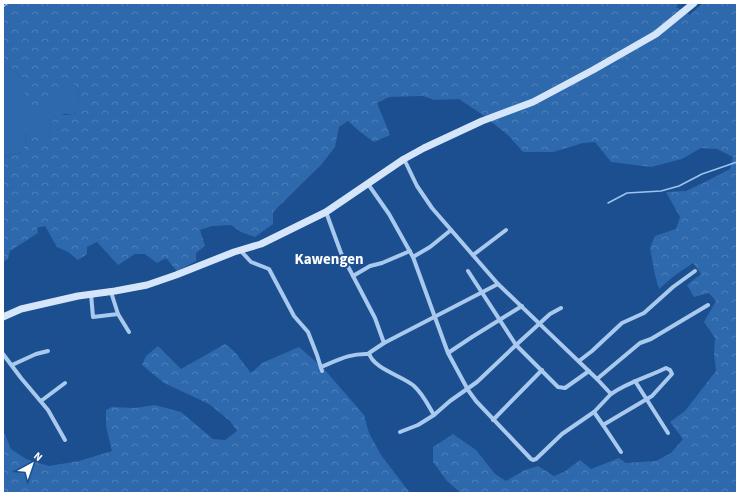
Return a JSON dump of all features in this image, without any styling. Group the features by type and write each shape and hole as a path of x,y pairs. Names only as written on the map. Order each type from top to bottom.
{"main road":[{"path":"3,317 21,309 78,296 111,292 147,285 260,244 326,212 404,159 476,124 533,102 560,88 656,34 694,3"}],"street":[{"path":"404,159 416,186 432,208 498,284 540,323 611,394"},
{"path":"368,184 389,214 413,256 448,353 468,389 476,401 493,420 531,459 534,460 562,434 594,412 611,394 622,386 666,368 670,370 672,374 656,392 646,400 604,425"},
{"path":"326,212 341,253 376,318 384,343"},
{"path":"413,256 430,248 451,230"},
{"path":"473,254 506,230"},
{"path":"240,250 251,262 269,269 294,316 308,332 321,369 347,356 369,354 384,368 413,385 426,399 434,415"},
{"path":"353,276 370,266 382,263 410,251"},
{"path":"468,271 516,345 558,387 563,389 589,371"},
{"path":"579,361 622,323 644,313 695,271"},
{"path":"369,354 384,343 498,284"},
{"path":"111,292 118,314 128,332"},
{"path":"91,294 93,316 118,314"},
{"path":"597,379 640,343 651,339 708,305"},
{"path":"448,353 522,306"},
{"path":"400,432 418,425 434,415 450,400 468,389 550,314 561,308"},
{"path":"12,365 36,354 48,351"},
{"path":"3,354 48,410 65,440"},
{"path":"493,420 542,370"},
{"path":"635,381 668,433"},
{"path":"41,401 65,382"},
{"path":"594,412 621,452"}],"green space":[{"path":"3,3 679,3 676,7 690,15 703,3 737,3 737,493 461,493 447,481 433,462 433,447 453,434 476,450 495,474 506,481 525,470 538,466 554,476 564,472 580,460 591,469 619,458 626,463 656,461 671,453 683,439 670,422 685,411 716,371 714,354 715,338 704,322 716,301 709,293 694,297 687,285 701,274 693,263 674,276 659,289 650,248 655,236 676,229 680,217 666,192 686,191 730,169 733,157 717,149 701,148 682,159 651,167 611,162 595,142 583,143 553,152 523,152 509,136 483,115 459,99 434,100 423,96 389,97 377,103 390,135 374,142 348,121 339,127 335,147 321,165 273,212 273,224 255,237 241,232 231,225 212,226 200,230 205,246 196,253 196,261 177,271 166,258 157,263 145,254 135,254 118,265 97,242 87,247 87,254 78,260 68,252 57,247 45,226 37,228 38,233 10,251 8,259 3,262 3,156 19,154 25,144 25,132 34,135 46,143 53,119 60,115 73,115 78,107 79,95 76,86 67,84 59,89 38,109 33,108 30,105 27,101 23,78 9,67 3,70"},
{"path":"9,67 23,78 28,102 42,106 67,83 76,86 79,101 76,112 73,115 64,114 53,119 46,144 34,136 25,133 25,144 19,154 3,156 3,70"},
{"path":"225,344 234,351 251,373 262,363 299,347 324,369 364,415 369,433 381,455 410,493 3,493 3,430 11,449 26,459 49,466 79,461 112,451 106,426 106,410 112,407 135,408 155,405 181,412 213,439 225,440 237,431 230,421 209,404 164,383 142,365 146,356 158,346 181,369"}],"waterway":[{"path":"3,7 8,3"},
{"path":"608,203 627,193 661,191 679,186 702,174 737,162"}],"district":[{"name":"Kawengen","path":"329,259"}]}
